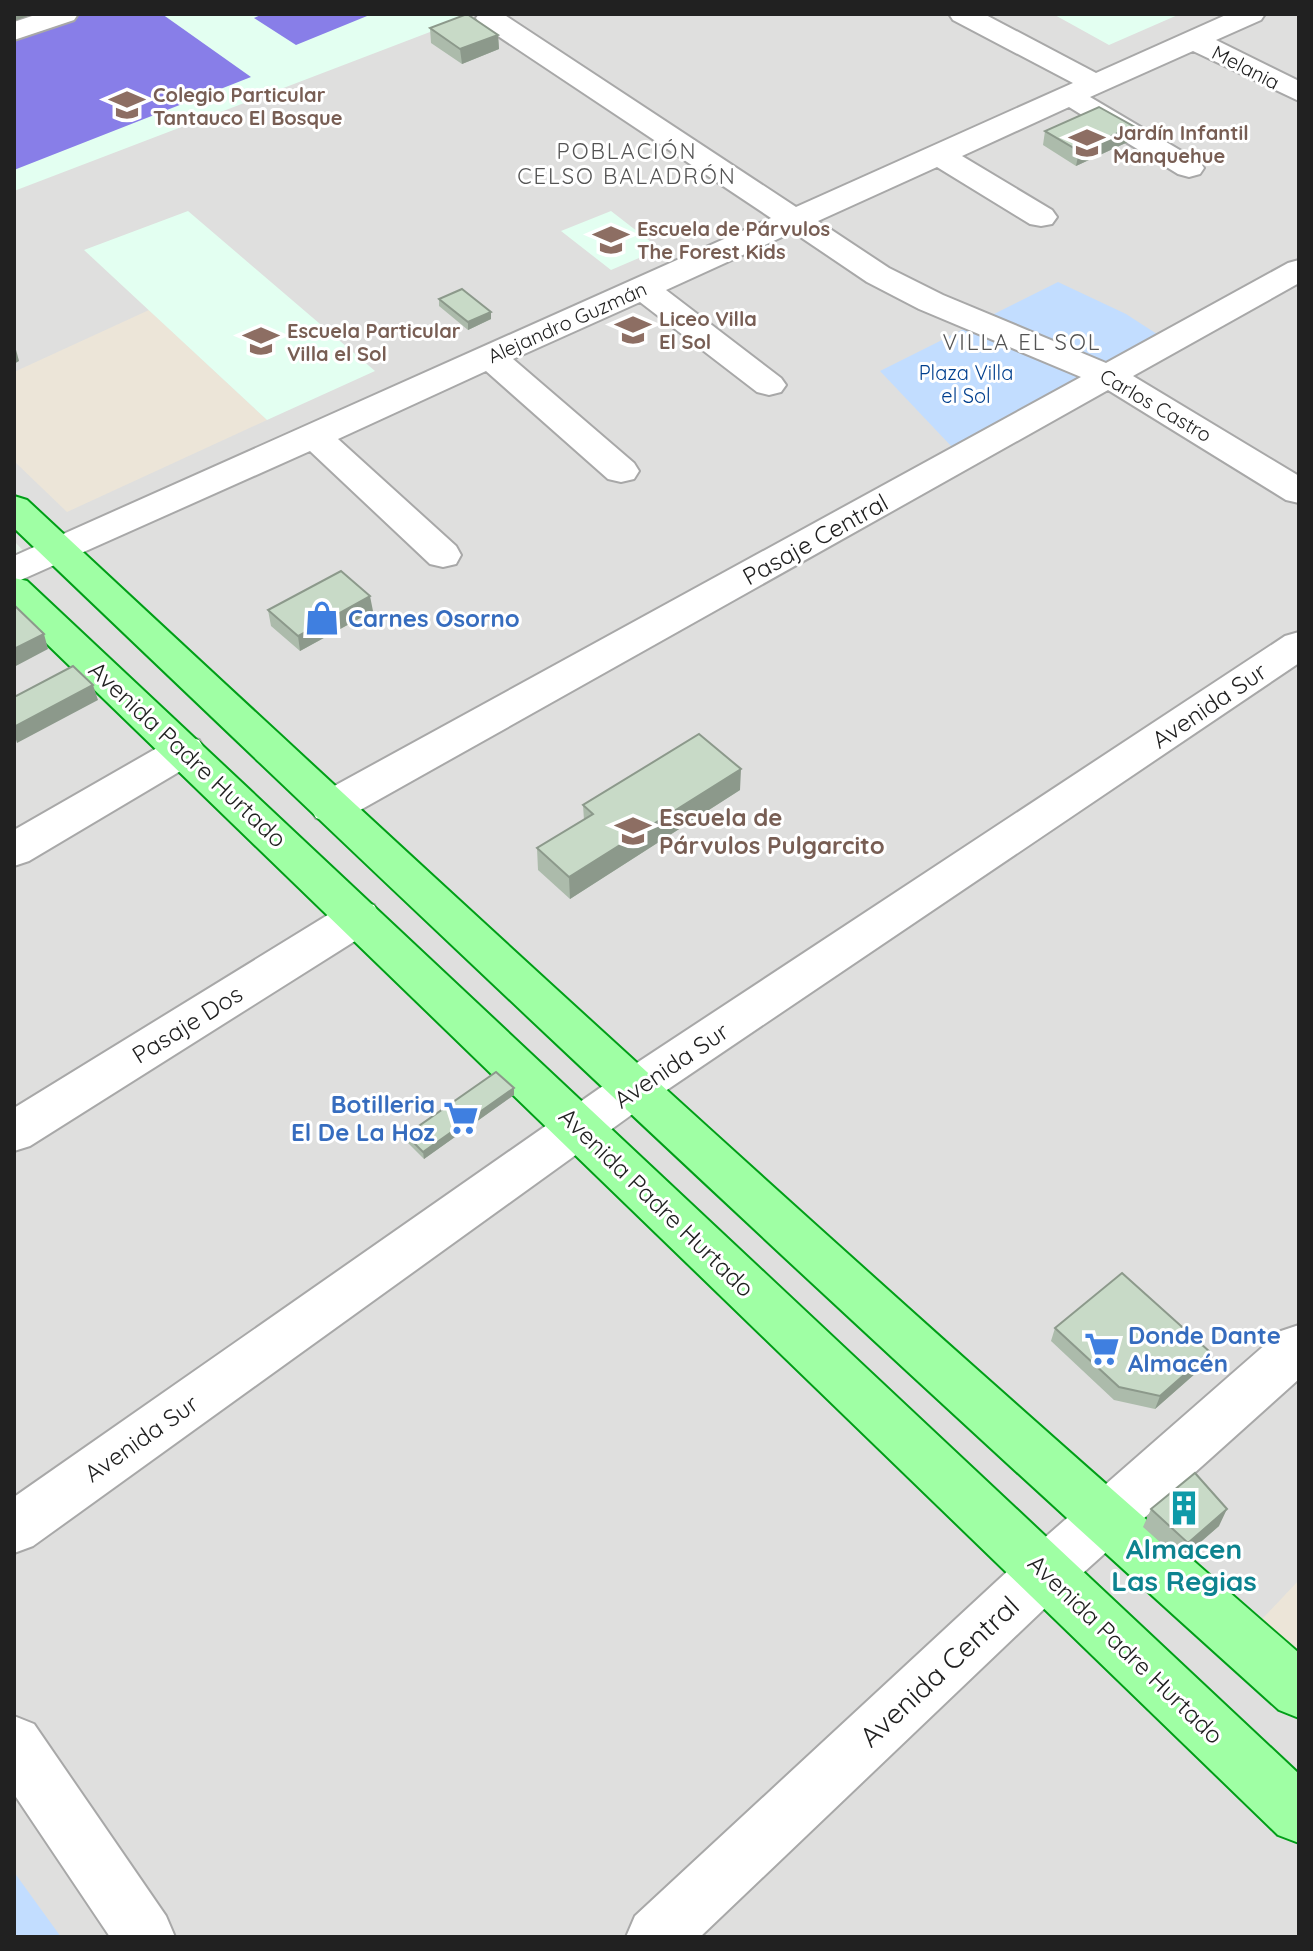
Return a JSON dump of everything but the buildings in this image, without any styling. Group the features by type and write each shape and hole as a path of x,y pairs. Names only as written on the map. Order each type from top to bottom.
{"main road":[{"path":"14,508 331,807 1105,1519 1299,1690"},
{"name":"Avenida Padre Hurtado","path":"14,590 1299,1814"}],"street":[{"path":"14,32 64,14"},
{"path":"963,14 1082,90 1189,168"},
{"name":"Alejandro Guzmán","path":"14,571 1251,14"},
{"name":"Carlos Castro","path":"490,18 853,260 904,289 1109,376 1299,492"},
{"name":"Melania","path":"1193,40 1299,92"},
{"path":"939,155 1041,217"},
{"name":"Pasaje Central","path":"331,807 1299,270"},
{"path":"643,288 769,385"},
{"path":"490,357 621,471"},
{"path":"314,436 443,555"},
{"name":"Avenida Sur","path":"14,1528 636,1087 1299,645"},
{"path":"14,850 185,750"},
{"name":"Pasaje Dos","path":"14,1132 359,917"},
{"name":"Avenida Central","path":"656,1937 1045,1572 1299,1347"},
{"path":"14,1744 145,1937"}],"shaded area":[{"path":"14,14 1299,14 1299,1937 14,1937 14,580 40,568 14,541"},
{"name":"Colegio Particular Tantauco El Bosque","path":"14,14 456,14 464,19 14,191"},
{"path":"72,14 162,14 251,77 14,170 14,35"},
{"path":"263,14 372,14 296,45 254,18"},
{"path":"1053,14 1180,14 1109,45"},
{"name":"Escuela Particular Villa el Sol","path":"188,211 375,371 267,420 84,250"},
{"name":"Escuela de Párvulos The Forest Kids","path":"611,211 660,249 611,270 561,231"},
{"path":"149,310 267,420 67,512 14,461 14,372"},
{"path":"1299,1580 1299,1681 1247,1635"}],"green space":[{"name":"Plaza Villa el Sol","path":"1058,282 1126,314 1160,336 952,447 880,371"},
{"path":"14,1872 61,1937 14,1937"}],"place":[{"name":"Colegio Particular Tantauco El Bosque","path":"127,105"},
{"name":"Jardín Infantil Manquehue","path":"1087,143"},
{"name":"Escuela de Párvulos The Forest Kids","path":"611,240"},
{"name":"Liceo Villa El Sol","path":"633,330"},
{"name":"Escuela Particular Villa el Sol","path":"261,341"},
{"name":"Carnes Osorno","path":"322,618"},
{"name":"Escuela de Párvulos Pulgarcito","path":"633,831"},
{"name":"Botilleria El De La Hoz","path":"461,1118"},
{"name":"Donde Dante Almacén","path":"1102,1349"},
{"name":"Almacen Las Regias","path":"1184,1508"}],"district":[{"name":"POBLACIÓN CELSO BALADRÓN","path":"627,164"},
{"name":"VILLA EL SOL","path":"1022,342"}]}
